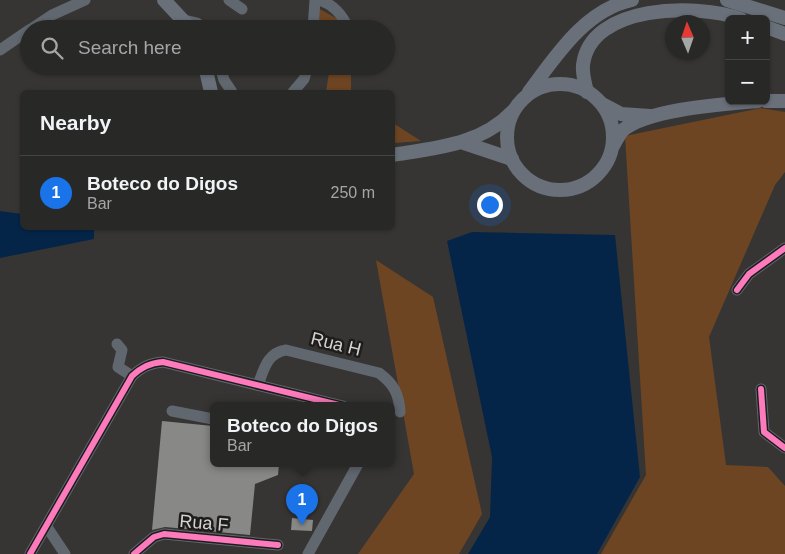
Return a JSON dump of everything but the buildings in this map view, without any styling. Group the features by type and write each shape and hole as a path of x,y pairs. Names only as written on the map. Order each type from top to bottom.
{"main road":[{"path":"164,0 184,20"},
{"path":"395,154 464,143 493,129 527,95 581,28 613,7 632,0"},
{"path":"727,0 785,18"},
{"path":"587,92 583,66 589,47 598,34 616,22 645,14 676,11 717,12 727,15"},
{"path":"770,29 785,34"},
{"path":"208,75 211,90"},
{"path":"527,95 541,88 557,84 572,86 587,92 601,103 621,114 653,117"},
{"path":"770,101 785,101"},
{"path":"601,103 609,117 613,133 612,149"},
{"path":"516,107 507,132 508,146 512,159 519,171 530,181 550,188 572,188 586,183 598,174 625,129 653,117 689,109 725,105"},
{"path":"464,143 512,159"}],"street":[{"path":"46,20 85,0"},
{"path":"228,0 242,9"},
{"path":"316,20 323,1 342,14 345,20"},
{"path":"0,50 20,37"},
{"path":"223,75 231,90"},
{"path":"295,90 305,75"},
{"path":"737,290 749,274 785,248"},
{"path":"117,344 122,350 118,367 132,376"},
{"name":"Rua H","path":"258,385 272,354 286,350 379,373 390,381 396,390 400,412"},
{"path":"30,554 132,376 141,368 152,363 163,362 258,385 299,401"},
{"path":"761,389 764,432 785,448"},
{"path":"172,411 210,418"},
{"path":"308,554 356,467"},
{"path":"47,527 65,554"},
{"name":"Rua F","path":"134,554 154,537 164,534 278,545"}],"shaded area":[{"path":"318,8 339,20 318,20"},
{"path":"329,75 351,75 351,90 326,90"},
{"path":"761,108 785,112 785,172 775,185 709,337 726,465 768,467 785,486 785,554 601,554 646,475 625,136"},
{"path":"395,124 421,141 395,143"},
{"path":"376,260 433,297 482,514 459,554 358,554 414,474"}],"water":[{"path":"0,211 20,214 20,230 94,230 94,239 0,258"},
{"path":"472,232 615,235 640,477 597,554 468,554 490,517 492,457 447,241"}],"cycle path":[{"path":"737,290 749,274 785,248"},
{"path":"30,554 132,376 146,366 163,362 327,402"},
{"path":"761,389 764,432 785,448"},
{"path":"134,554 154,537 164,534 278,545"}],"place":[{"name":"Boteco do Digos","path":"302,525"}]}
